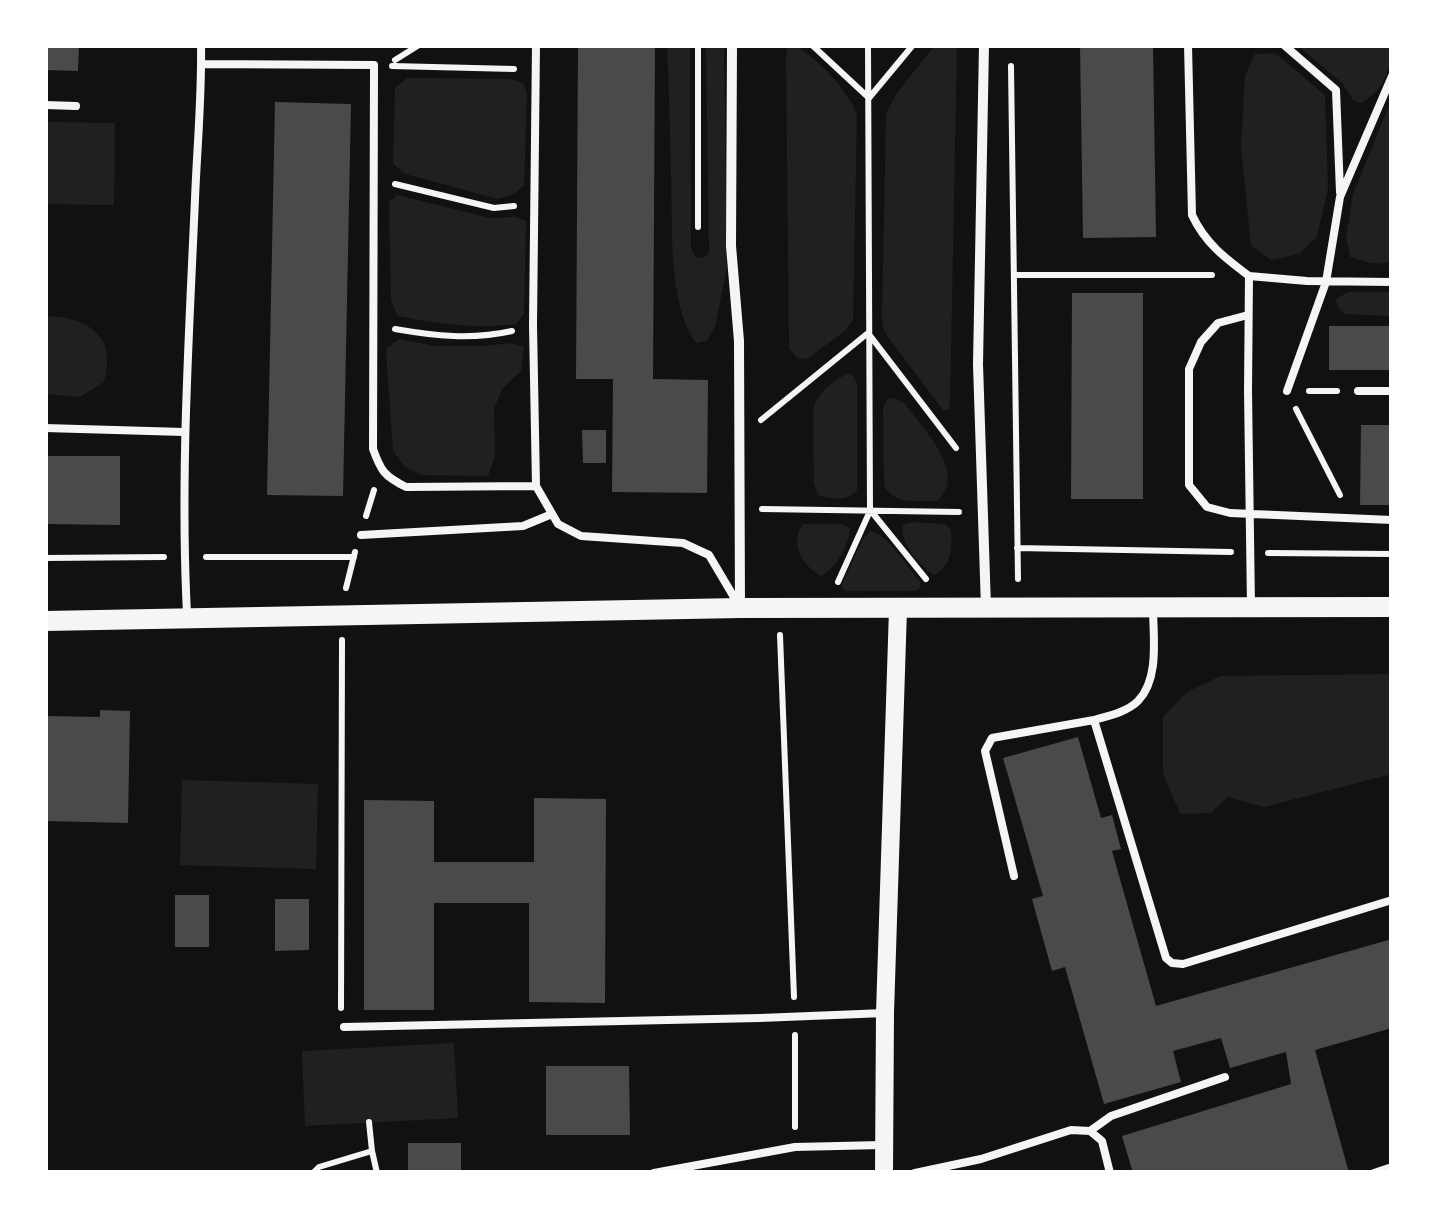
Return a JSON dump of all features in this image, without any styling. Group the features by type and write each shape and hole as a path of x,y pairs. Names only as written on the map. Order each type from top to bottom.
{"main road":[{"path":"45,621 740,608 1392,606"}],"street":[{"path":"732,45 731,246 739,341 740,608"},
{"path":"984,45 978,364 986,608"},
{"path":"884,1173 898,609"}],"lane":[{"path":"188,618 184,432 201,45"},
{"path":"536,45 536,486 558,524 581,536 682,543 709,555 740,608"},
{"path":"1188,45 1192,216 1214,250 1248,276 1392,282"},
{"path":"1284,45 1336,90 1340,197 1326,282 1286,391"},
{"path":"201,64 374,65 374,448 381,470 391,480 406,486 536,486"},
{"path":"1340,197 1392,76"},
{"path":"45,105 76,106"},
{"path":"1248,276 1251,607"},
{"path":"1248,315 1218,323 1201,342 1188,369 1189,485 1208,507 1230,513 1392,520"},
{"path":"1358,391 1392,391"},
{"path":"45,428 184,432"},
{"path":"360,535 523,526 552,514"},
{"path":"1014,876 984,750 992,738 1094,720 1120,712 1138,700 1149,681 1153,662 1153,606"},
{"path":"1094,720 1166,958 1172,963 1183,964 1392,900"},
{"path":"344,1026 885,1013"},
{"path":"1090,1131 1110,1116 1225,1077"},
{"path":"915,1173 981,1159 1072,1130 1090,1131 1102,1140 1110,1173"},
{"path":"654,1173 795,1147 884,1145"},
{"path":"1374,1173 1392,1167"}],"path":[{"path":"698,45 698,227"},
{"path":"812,45 870,98"},
{"path":"826,608 870,510 868,45"},
{"path":"870,98 913,45"},
{"path":"1011,64 1019,607"},
{"path":"386,66 536,69"},
{"path":"374,178 494,208 536,204"},
{"path":"1014,275 1248,276"},
{"path":"374,326 439,336 485,337 534,325"},
{"path":"741,436 868,333"},
{"path":"868,333 982,482"},
{"path":"1286,391 1352,519"},
{"path":"740,508 982,512"},
{"path":"870,510 920,574 954,607"},
{"path":"1017,548 1392,554"},
{"path":"45,558 354,557"},
{"path":"779,608 795,1017 795,1147"},
{"path":"343,656 344,1026"},
{"path":"369,1122 378,1173"},
{"path":"313,1173 320,1167 372,1151"}],"shaded area":[{"path":"667,45 690,45 691,247 695,257 704,258 709,252 706,45 724,45 727,268 715,326 707,341 696,343 680,307 673,263"},
{"path":"791,45 829,73 857,114 853,319 846,330 807,359 797,358 789,348 786,58"},
{"path":"935,45 957,45 948,410 943,410 888,337 882,316 886,114 897,93"},
{"path":"1297,45 1392,45 1384,79 1360,103"},
{"path":"1275,53 1325,95 1328,188 1317,237 1299,254 1271,260 1251,246 1241,146 1245,76 1255,54"},
{"path":"407,78 510,79 523,83 527,94 524,185 514,194 498,199 405,174 393,164 395,88"},
{"path":"1392,98 1392,261 1376,263 1350,257 1346,238 1353,194"},
{"path":"45,122 115,123 114,205 45,204"},
{"path":"397,195 490,218 516,217 526,221 524,314 516,324 457,325 398,316 391,301 389,202"},
{"path":"1348,292 1392,292 1392,316 1344,314 1336,299"},
{"path":"45,316 74,320 96,332 107,352 104,382 80,397 45,394"},
{"path":"399,339 435,346 512,343 524,347 521,371 502,389 494,409 495,456 488,476 422,475 405,467 393,451 386,349"},
{"path":"848,373 857,383 857,490 845,498 829,498 818,495 814,484 813,411 822,393"},
{"path":"888,398 905,404 939,451 948,478 946,490 937,501 900,499 884,485 883,409"},
{"path":"803,524 841,524 850,528 841,555 821,576 800,553 797,539"},
{"path":"945,524 951,530 948,561 934,575 904,539 903,525"},
{"path":"871,531 891,546 920,581 916,591 846,591 841,586 864,537"},
{"path":"1392,674 1392,774 1264,807 1228,797 1211,813 1180,814 1163,773 1163,717 1187,692 1221,676"},
{"path":"182,780 318,784 316,869 180,865"},
{"path":"454,1043 458,1118 305,1126 302,1051"}],"building":[{"path":"45,45 79,45 78,71 45,70"},
{"path":"578,45 655,45 653,379 708,380 707,493 612,492 613,379 576,379"},
{"path":"1080,45 1153,45 1156,237 1083,238"},
{"path":"275,102 351,104 343,496 267,495"},
{"path":"1072,293 1143,293 1143,499 1071,499"},
{"path":"1329,326 1392,326 1392,370 1329,370"},
{"path":"1361,425 1392,425 1392,505 1360,505"},
{"path":"582,430 606,430 606,463 583,463"},
{"path":"45,456 120,456 120,525 45,524"},
{"path":"100,710 130,711 128,823 45,821 45,716 100,717"},
{"path":"1078,737 1101,818 1112,815 1121,849 1112,851 1156,1006 1392,939 1392,1028 1315,1050 1349,1173 1133,1173 1122,1136 1291,1084 1286,1052 1230,1068 1221,1038 1173,1051 1181,1082 1104,1104 1065,967 1052,971 1032,899 1043,896 1003,758"},
{"path":"534,798 606,799 605,1003 529,1002 529,903 434,903 434,1010 364,1010 364,800 434,801 434,862 534,862"},
{"path":"175,895 209,895 209,947 175,947"},
{"path":"275,899 309,899 309,950 275,951"},
{"path":"546,1066 629,1066 630,1135 546,1135"},
{"path":"408,1143 461,1143 461,1173 408,1173"}]}
